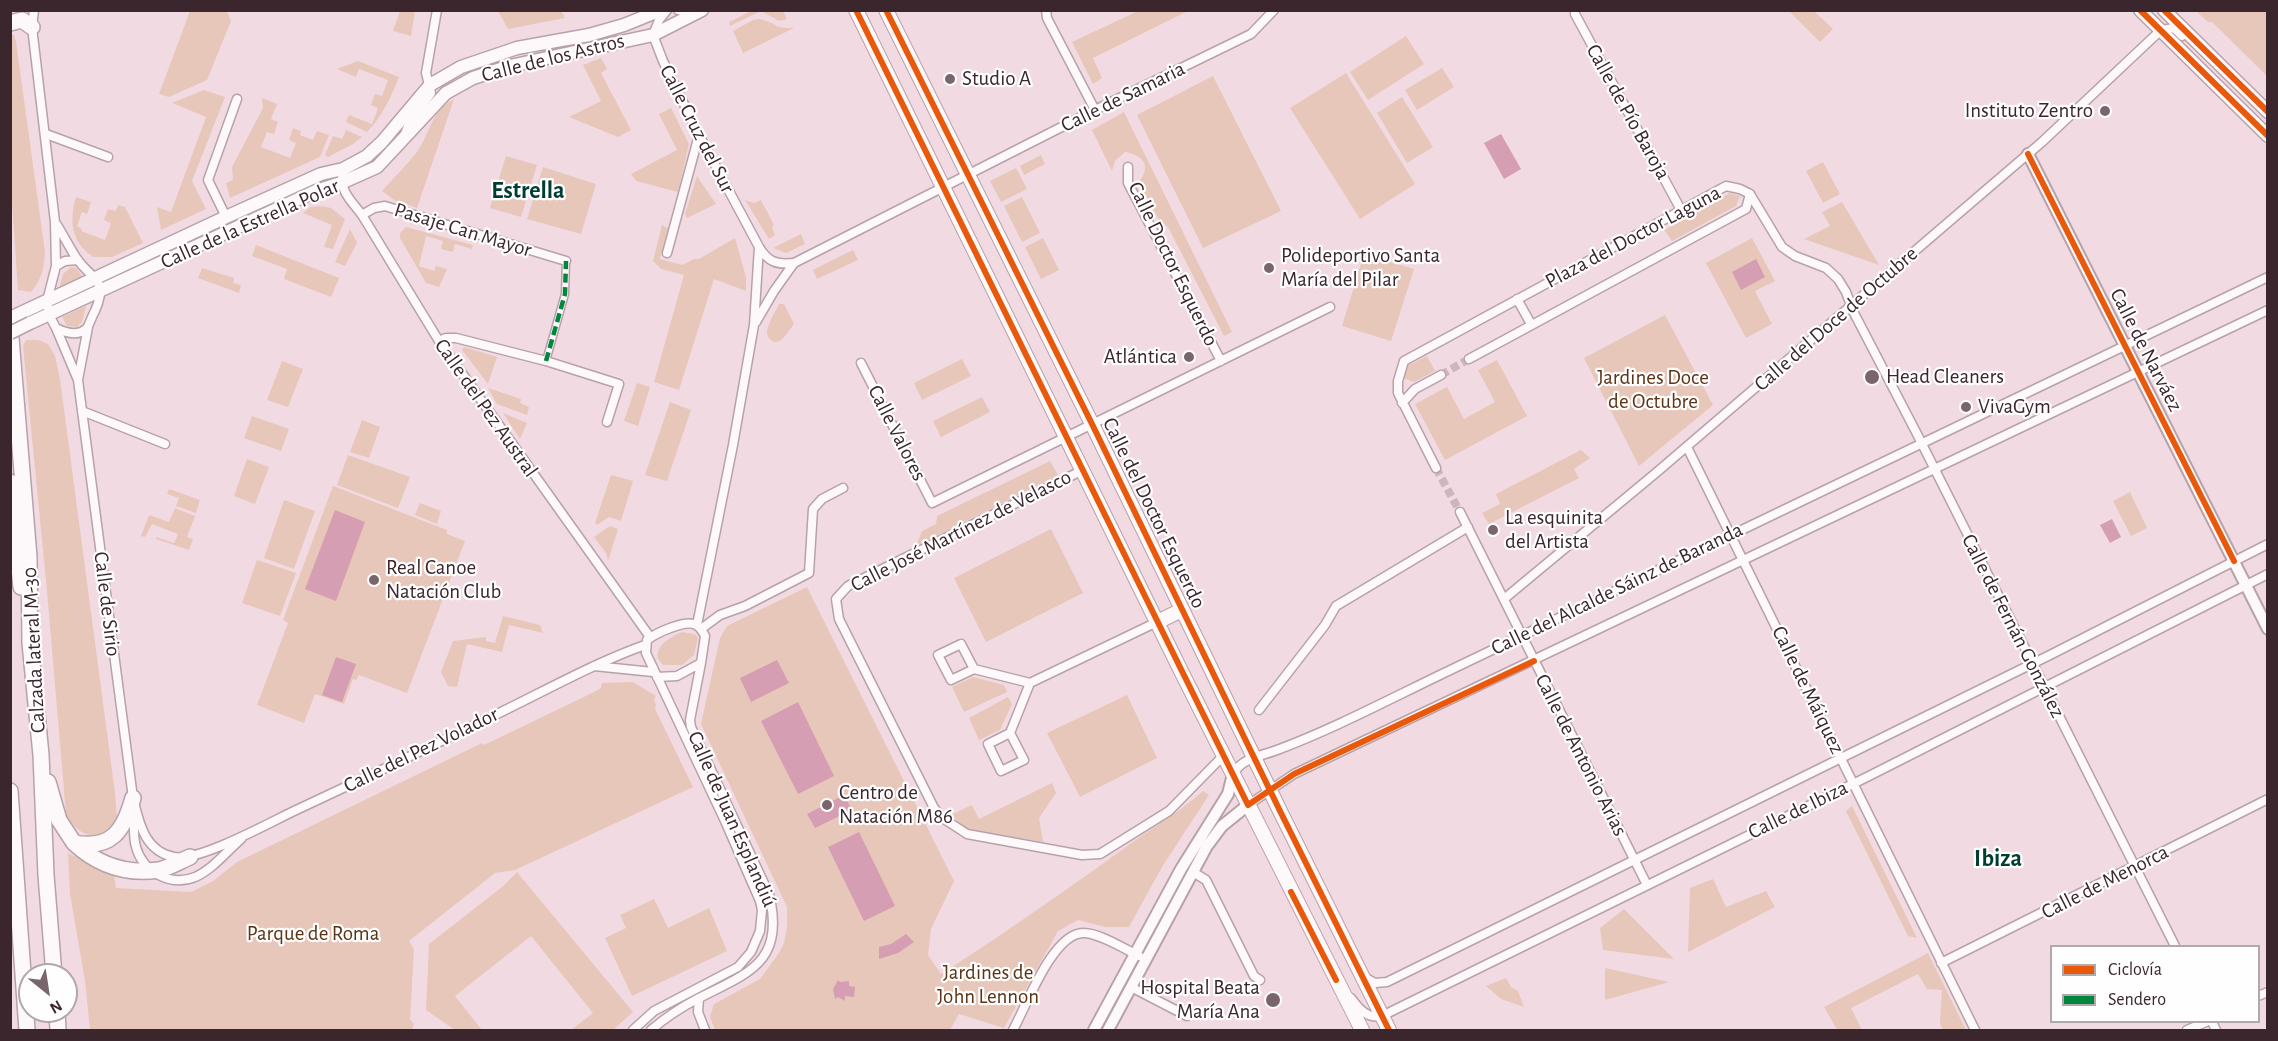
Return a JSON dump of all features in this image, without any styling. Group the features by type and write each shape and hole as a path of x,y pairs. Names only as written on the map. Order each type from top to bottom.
{"highway":[{"path":"10,23 22,20 33,27"},
{"name":"Calzada lateral M-30","path":"10,326 29,557 30,643 41,755 46,876 53,963"},
{"path":"10,482 16,553 30,643"},
{"path":"41,755 63,829 87,854 117,869 151,870 161,869 190,857"},
{"path":"10,790 27,1030"},
{"path":"74,843 95,844 116,835 127,818 133,798"}],"main road":[{"name":"Calle de los Astros","path":"430,85 461,67 517,48 589,35 631,23 661,10"},
{"path":"856,10 1157,622 1362,1030"},
{"name":"Calle del Doctor Esquerdo","path":"886,10 1389,1030"},
{"path":"2140,10 2268,136"},
{"path":"2164,10 2268,112"},
{"name":"Calle de los Astros","path":"404,137 446,93 473,78 520,64 653,34 700,12"},
{"name":"Calle de la Estrella Polar","path":"29,317 46,301 321,174 343,169 367,156 382,142 430,85"},
{"name":"Calle de la Estrella Polar","path":"29,317 49,315 316,191 377,167 404,137"},
{"path":"10,318 29,317"},
{"path":"10,333 29,317"},
{"path":"1157,622 1182,610"}],"street":[{"name":"Calle de Sirio","path":"34,10 33,27 55,222 56,266 46,301 49,315 78,380 133,798 136,847 151,870"},
{"path":"430,85 426,73 437,10"},
{"path":"653,34 659,20 667,10"},
{"path":"678,10 700,12"},
{"path":"1047,10 1047,18 1095,110"},
{"name":"Calle de Samaria","path":"944,188 1095,110 1251,34 1274,10"},
{"name":"Calle de Pío Baroja","path":"1575,14 1681,210"},
{"path":"2161,30 2174,28 2214,65 2225,70"},
{"name":"Calle del Doce de Octubre","path":"1504,599 1687,447 2028,154 2161,30"},
{"name":"Calle Cruz del Sur","path":"653,34 663,61 699,135 759,247"},
{"name":"Calle de la Estrella Polar","path":"404,137 417,108 431,93 430,85"},
{"name":"Calle de la Estrella Polar","path":"226,217 208,180 237,99"},
{"path":"46,134 108,157"},
{"path":"667,253 699,135"},
{"name":"Calle de Narváez","path":"2028,154 2268,629"},
{"name":"Calle Doctor Esquerdo","path":"1128,167 1128,183 1221,361"},
{"path":"341,183 343,169"},
{"name":"Calle del Pez Austral","path":"341,183 439,341 648,641"},
{"name":"Plaza del Doctor Laguna","path":"1402,403 1398,393 1398,381 1404,361 1726,186 1750,194 1746,209 1469,358"},
{"path":"754,325 774,291 795,263 944,188"},
{"path":"1750,194 1782,247 1795,256 1833,273 1846,292 1850,306"},
{"name":"Pasaje Can Mayor","path":"362,215 374,208 385,206 566,261"},
{"name":"Calle de Sirio","path":"55,222 78,260 95,278 100,292 88,327 78,380"},
{"path":"759,247 766,258 774,263 795,263"},
{"path":"699,627 754,325 759,247"},
{"path":"56,266 65,261 78,260"},
{"path":"546,361 565,294 566,261"},
{"name":"Calle del Alcalde Sáinz de Baranda","path":"1108,1030 1131,987 1141,955 1195,845 1228,794 1233,774 1240,765 1306,739 1920,442 2268,278"},
{"path":"1517,299 1531,324"},
{"name":"Calle de Fernán González","path":"1850,306 2175,945"},
{"name":"Calle del Doctor Esquerdo","path":"932,503 1330,307"},
{"name":"Calle del Alcalde Sáinz de Baranda","path":"1094,1030 1218,830 1248,805 1294,774 2268,310"},
{"path":"56,328 71,334 80,333 88,327"},
{"path":"439,341 456,338 546,361 619,384 607,422"},
{"name":"Calle Valores","path":"861,363 932,503"},
{"path":"1436,468 1402,403 1416,389 1441,375"},
{"path":"82,411 165,444"},
{"name":"Calle de Máiquez","path":"1687,447 1975,1030"},
{"name":"Calle José Martínez de Velasco","path":"1083,470 848,586 836,599 836,609 846,633 934,808 941,817 967,834 1082,855 1100,854 1169,811 1224,755"},
{"path":"699,627 809,573 813,509 822,499 843,488"},
{"name":"Calle de Antonio Arias","path":"1460,512 1647,885"},
{"path":"1259,710 1325,625 1336,606 1468,527"},
{"name":"Calle de Ibiza","path":"1360,974 1370,981 1387,982 2268,544"},
{"name":"Calle de Ibiza","path":"1382,1016 2268,574"},
{"path":"974,669 961,644 938,655 951,680 974,669 1030,683 1157,622"},
{"path":"594,666 655,674 677,676 701,663 705,636 699,627 690,623 665,630 648,641 648,662 655,674"},
{"name":"Calle del Pez Volador","path":"190,857 248,833 433,746 648,641"},
{"name":"Calle de Juan Esplandiú","path":"651,1030 688,1004 744,976 754,968 768,949 774,933 774,914 769,894 691,728 690,720 701,663"},
{"name":"Calle de Juan Esplandiú","path":"633,1030 654,1011 724,975 746,960 760,931 762,910 725,821 655,674"},
{"path":"1010,733 1023,760 1001,771 988,744 1010,733 1030,683"},
{"name":"Calle de Sirio","path":"133,798 142,828 150,844 167,855 190,857"},
{"name":"Calle de Menorca","path":"1941,963 2268,799"},
{"name":"Calle del Pez Volador","path":"151,870 171,880 196,877 248,833"},
{"path":"1193,872 1206,880 1254,976 1260,980"},
{"path":"1013,1030 1052,956 1067,938 1076,934 1093,935 1141,955"},
{"path":"1336,980 1366,1014 1382,1016"},
{"path":"1131,987 1187,1017"},
{"path":"676,998 698,1012"},
{"path":"699,998 698,1012 705,1030"},
{"path":"2187,1030 2204,1023"}],"green space":[{"path":"753,10 783,11 787,19 779,21 761,11 730,26 729,22"},
{"path":"190,11 227,11 231,21 207,80 169,97 159,94"},
{"path":"400,11 415,11 411,36 393,31"},
{"path":"498,11 561,11 565,18 508,29"},
{"path":"1138,11 1188,11 1093,58 1102,78 1093,84 1072,42"},
{"path":"1789,11 1814,11 1833,29 1820,42"},
{"path":"2196,11 2267,11 2267,76 2212,22 2208,22"},
{"path":"759,19 778,26 794,28 743,53 733,31"},
{"path":"10,35 14,35 16,42 45,252 42,273 31,292 18,290 10,173"},
{"path":"1406,36 1424,64 1368,100 1350,72"},
{"path":"601,58 607,69 601,73 631,130 618,137 569,117 601,101 583,65"},
{"path":"358,61 399,77 386,106 367,132 346,122 349,115 372,124 378,108 371,105 375,94 382,96 388,80 359,69 356,77 337,69"},
{"path":"1442,68 1454,87 1417,110 1405,90"},
{"path":"1346,73 1415,184 1360,219 1290,108"},
{"path":"1213,76 1281,211 1203,248 1137,115"},
{"path":"204,90 225,97 192,181 206,209 161,230 157,207 171,212 206,117 172,103"},
{"path":"1402,97 1433,147 1407,163 1377,113"},
{"path":"262,98 277,104 271,119 278,122 274,134 267,132 261,147 290,158 296,143 289,140 293,128 301,131 300,135 313,140 317,131 329,135 320,157 230,198 226,183 233,180 232,167 263,108"},
{"path":"454,99 417,208 394,200 382,191 422,145 435,116"},
{"path":"671,108 689,144 678,192 636,181 631,174 677,150 659,114"},
{"path":"1124,112 1232,332 1224,336 1168,227 1160,222 1139,183 1144,174 1145,164 1137,156 1125,152 1115,161 1112,171 1092,130"},
{"path":"346,130 362,137 328,157 325,155 333,136 342,139"},
{"path":"1041,155 1045,164 1024,175 1020,166"},
{"path":"506,156 537,165 521,217 490,208"},
{"path":"1823,162 1840,194 1823,203 1806,171"},
{"path":"543,167 596,184 581,234 527,219"},
{"path":"1016,168 1027,189 1001,202 990,181"},
{"path":"697,176 716,204 687,218 685,214"},
{"path":"1730,193 1740,196 1736,206 1672,241 1664,230"},
{"path":"76,197 91,202 87,214 82,212 77,226 82,229 81,231 105,240 111,223 104,220 108,209 116,211 118,205 125,207 143,243 112,257 93,257 76,238 73,214"},
{"path":"1022,197 1040,233 1022,242 1004,206"},
{"path":"745,200 754,203 761,200 774,225 772,227 775,235 769,239"},
{"path":"1842,202 1879,265 1804,239 1830,226 1822,212"},
{"path":"310,207 331,208 345,219 333,249 324,247 332,225 303,213"},
{"path":"662,225 668,228 660,259 682,265 699,259 735,238 746,277 746,291 714,279 679,390 654,382 684,275 661,269 653,261"},
{"path":"406,227 473,245 472,249 455,244 453,252 441,249 443,241 426,236 419,266 434,271 436,266 447,269 439,287 426,283 400,238 400,233"},
{"path":"350,229 357,243 345,266 335,262"},
{"path":"801,234 805,244 786,253 773,248"},
{"path":"1043,238 1059,270 1041,279 1025,247"},
{"path":"1752,238 1775,281 1755,291 1772,324 1746,338 1706,263"},
{"path":"256,245 339,278 331,297 284,279 287,269 252,256"},
{"path":"853,250 858,260 817,279 813,270"},
{"path":"1364,254 1414,269 1391,341 1342,326"},
{"path":"71,267 76,268 84,278 59,289 63,274"},
{"path":"202,268 234,278 233,283 241,285 239,293 198,278"},
{"path":"779,304 784,304 794,324 784,337 775,342 769,338 767,332"},
{"path":"86,306 82,322 77,327 67,326 62,317"},
{"name":"Jardines Doce de Octubre","path":"1665,315 1713,405 1639,466 1584,358"},
{"path":"26,340 38,340 48,344 55,356 60,379 115,793 117,819 110,827 97,835 90,835 77,829 66,814 23,346"},
{"path":"464,347 497,357 488,384 462,350"},
{"path":"1427,356 1435,371 1414,382 1403,378 1407,366"},
{"path":"962,359 971,376 922,400 914,383"},
{"path":"1497,360 1527,416 1445,460 1415,404 1447,387 1464,419 1495,402 1478,370"},
{"path":"282,361 303,369 288,407 267,400"},
{"path":"637,383 650,387 638,426 624,421"},
{"path":"488,388 521,399 520,403 529,407 527,415 497,404"},
{"path":"982,397 990,412 941,437 933,421"},
{"path":"670,402 691,410 667,481 645,475"},
{"path":"503,413 527,423 520,439"},
{"path":"252,416 289,429 281,451 244,438"},
{"path":"362,420 380,427 369,458 350,452"},
{"path":"1581,450 1590,458 1574,469 1579,478 1489,524 1482,513 1500,504 1496,494"},
{"path":"348,455 410,477 398,508 337,485"},
{"path":"247,459 269,467 255,504 234,496"},
{"path":"1050,461 1058,475 916,546 922,531 936,524 937,516"},
{"path":"611,475 633,481 621,521 609,517 597,525 595,523"},
{"name":"Real Canoe Natación Club","path":"333,486 447,530 447,534 465,541 407,693 359,675 356,680 353,679 344,704 315,694 304,723 257,705 288,623 283,620"},
{"path":"169,489 200,500 196,513 176,506 179,498 167,494"},
{"path":"2130,492 2147,528 2131,536 2113,501"},
{"path":"284,500 315,511 294,569 264,558"},
{"path":"420,503 441,511 437,524 415,515"},
{"path":"175,508 195,516 187,537 193,539 189,550 156,539 156,537 174,543 178,534 152,524 145,537 141,536 149,515 169,522"},
{"path":"610,526 618,529 608,561 606,553 594,537"},
{"path":"1051,529 1083,593 986,642 954,578"},
{"path":"257,560 296,573 280,616 242,603"},
{"name":"Centro de Natación M86","path":"807,587 954,881 931,929 928,955 941,974 1064,891 1203,791 1209,795 1162,867 1129,927 1105,927 1078,920 1058,931 1004,1028 959,1014 950,1030 715,1030 710,1017 714,1004 760,979 779,953 787,928 787,907 701,724 720,638 727,626"},
{"path":"503,616 540,625 543,633 509,625 502,652 467,644 457,687 448,686 441,672 453,641 486,637 486,641 495,643"},
{"path":"682,632 695,634 698,638 694,655 682,665 663,665 658,659 661,646"},
{"path":"973,677 1004,685 1007,692 964,712 952,687"},
{"name":"Parque de Roma","path":"633,682 656,696 655,709 693,787 515,870 495,873 409,941 414,950 410,1019 414,1024 412,1030 90,1030 85,981 70,894 68,853 114,875 116,888 191,892 213,881 237,862 482,743 484,745 590,694 601,688 602,683"},
{"path":"1127,695 1157,758 1080,797 1047,733"},
{"path":"1008,697 1012,704 1000,730 979,740 969,718"},
{"path":"1052,783 1056,793 1039,818 1043,842 976,831 964,827 951,815 972,805 979,819"},
{"path":"1852,806 1917,938 1908,936 1846,811"},
{"path":"517,872 633,1012 613,1030 571,1030 593,1013 531,936 455,996 482,1030 455,1030 426,1010 429,944 502,887"},
{"path":"1713,879 1726,907 1766,891 1775,907 1688,952 1690,888"},
{"path":"654,899 668,928 709,908 727,951 632,996 605,938 626,928 620,915"},
{"path":"1624,909 1674,959 1603,950 1600,928"},
{"path":"1928,953 1966,1030 1943,1030 1940,1024 1942,990 1927,989 1918,974 1851,1008 1862,1030 1837,1030 1824,1007"},
{"path":"1605,968 1669,982 1605,1000"},
{"path":"1506,978 1511,987 1518,991 1524,1007 1501,999 1486,986"}],"shaded area":[{"path":"1501,134 1521,169 1504,179 1484,143"},
{"path":"1756,259 1765,277 1741,290 1732,272"},
{"path":"335,510 365,522 336,601 305,589"},
{"path":"2112,519 2121,537 2110,543 2100,525"},
{"path":"336,657 356,664 342,702 322,695"},
{"path":"777,660 789,683 751,702 740,678"},
{"path":"798,702 834,776 798,794 761,721"},
{"path":"844,795 852,810 815,828 807,814"},
{"path":"859,832 895,906 864,921 828,847"},
{"path":"906,934 914,942 898,953 879,959 879,947 891,944"},
{"path":"838,980 840,982 849,981 849,986 855,987 854,997 845,996 845,1001 838,997 835,999 833,989"}],"tunnel":[{"path":"1441,375 1469,359"},
{"path":"1436,468 1460,512"}],"marked path":[{"path":"546,361 565,294 566,261"}],"cycle path":[{"path":"856,10 1248,805 1294,774 1534,661"},
{"path":"886,10 1389,1030"},
{"path":"2140,10 2268,136"},
{"path":"2164,10 2268,112"},
{"path":"2028,154 2234,561"},
{"path":"1291,892 1336,980"}],"place":[{"name":"Studio A","path":"950,79"},
{"name":"Instituto Zentro","path":"2105,111"},
{"name":"Polideportivo Santa María del Pilar","path":"1269,268"},
{"name":"Atlántica","path":"1189,357"},
{"name":"Head Cleaners","path":"1872,377"},
{"name":"VivaGym","path":"1966,407"},
{"name":"La esquinita del Artista","path":"1493,530"},
{"name":"Real Canoe Natación Club","path":"374,580"},
{"name":"Centro de Natación M86","path":"827,805"},
{"name":"Hospital Beata María Ana","path":"1273,1000"}],"district":[{"name":"Estrella","path":"528,191"},
{"name":"Ibiza","path":"1998,859"}],"park label":[{"name":"Jardines de John Lennon","path":"988,985"}]}
